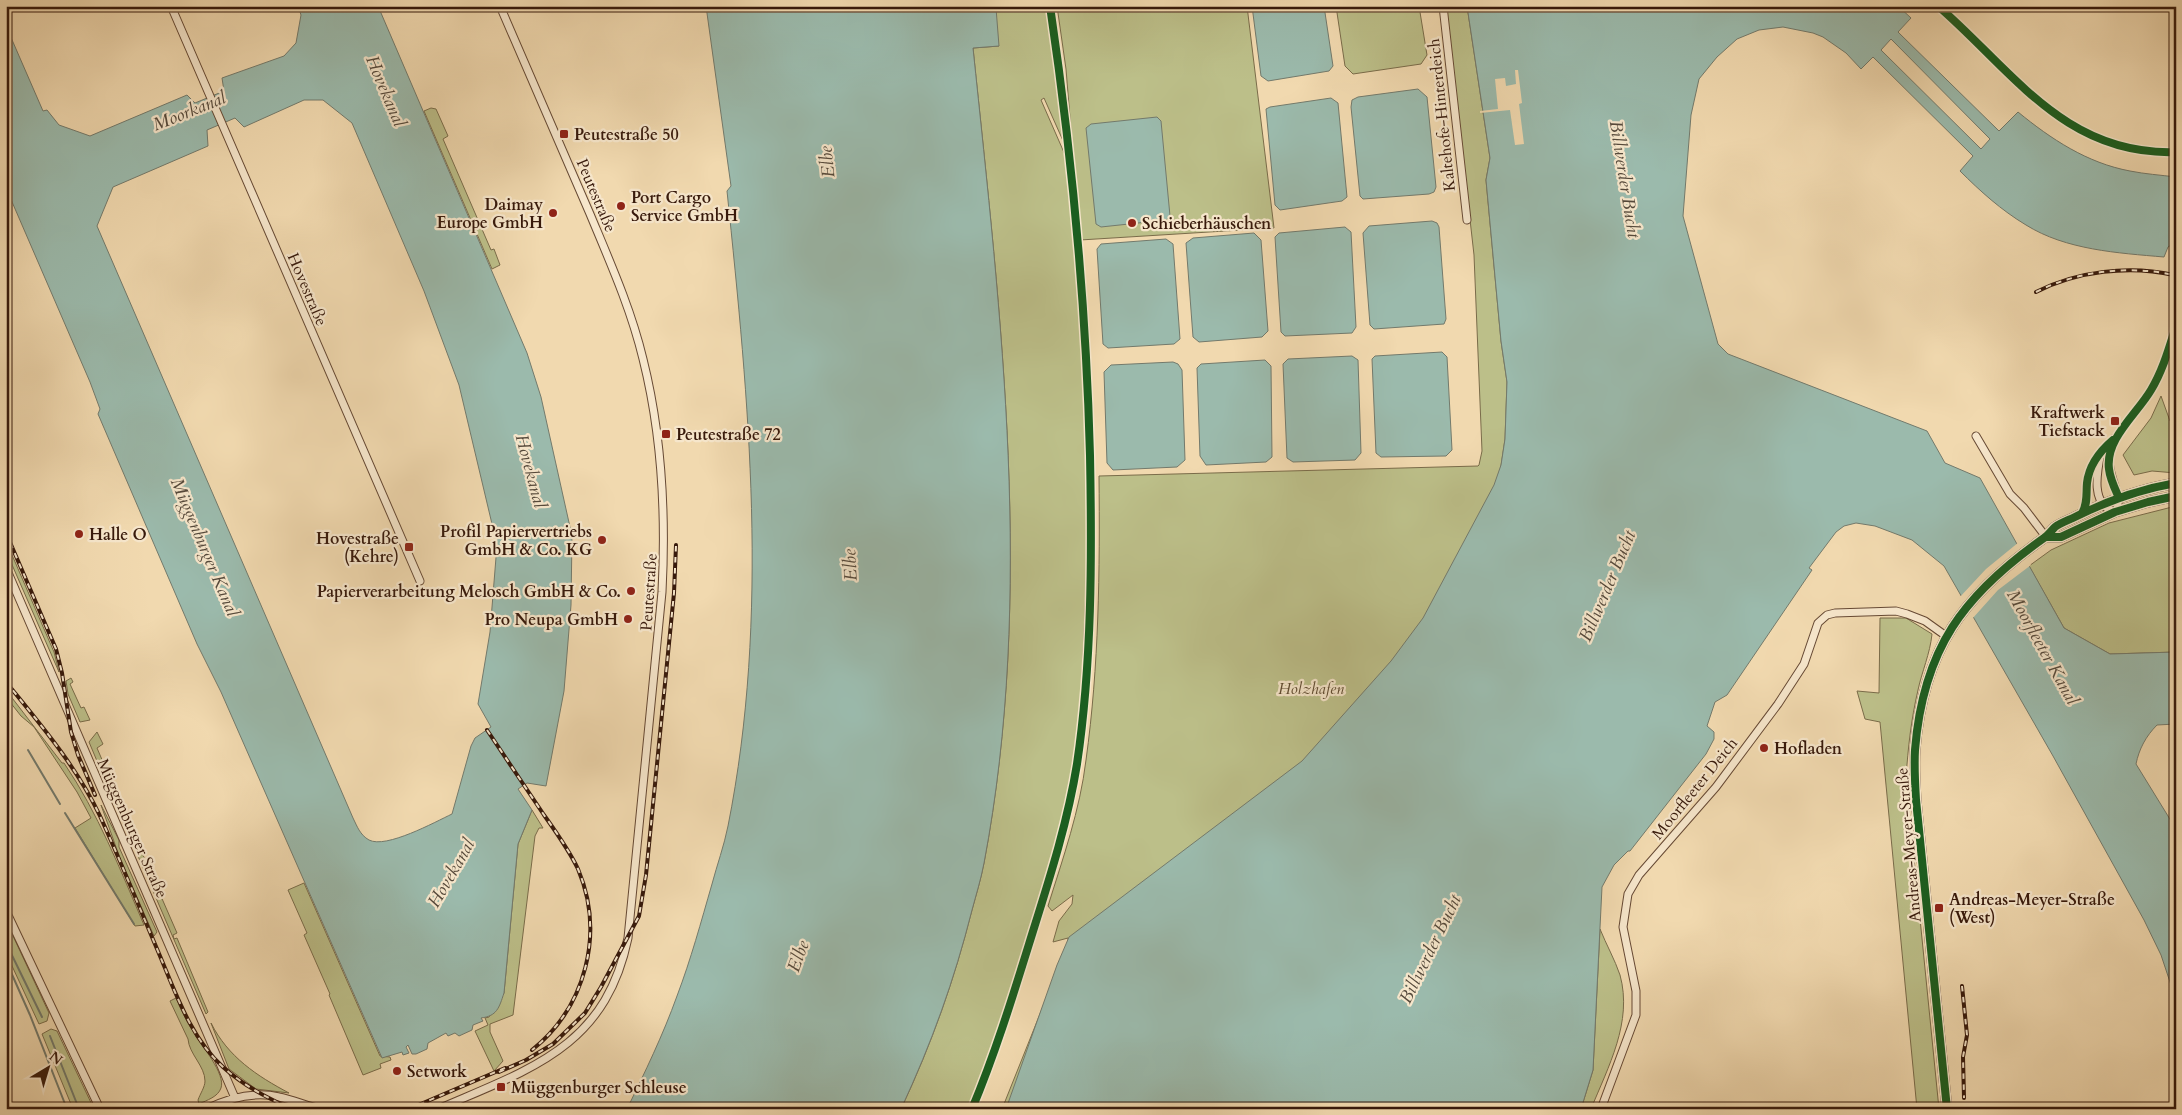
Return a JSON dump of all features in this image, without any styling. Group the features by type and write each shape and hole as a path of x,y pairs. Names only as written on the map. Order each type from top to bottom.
{"main road":[{"name":"Andreas-Meyer-Straße","path":"1947,1109 1917,816 1915,761 1920,712 1929,675 1946,636 1984,586 2055,528 2102,504 2176,483"},
{"name":"Andreas-Meyer-Straße","path":"2046,537 2061,537 2115,512 2176,496"}],"street":[{"name":"Hovestraße","path":"171,6 420,581"},
{"name":"Peutestraße","path":"438,1109 524,1071 558,1052 585,1027 613,986 621,967 628,938 663,579 664,503 657,441 648,381 633,322 610,260 500,6"},
{"name":"Kaltehofe-Hinterdeich","path":"1443,6 1467,220"},
{"path":"1938,6 2028,94 2072,127 2092,137 2132,150 2176,152"},
{"path":"2101,452 2097,484 2098,496 2102,504 2115,512 2119,505 2119,498 2108,468 2113,446 2152,390 2162,368 2176,326"},
{"path":"2082,513 2086,505 2090,470 2101,452 2119,435"},
{"path":"1976,436 2010,494 2024,508 2046,537"},
{"name":"Müggenburger Straße","path":"6,568 235,1098"},
{"name":"Moorfleeter Deich","path":"1601,1109 1636,1015 1636,991 1622,927 1628,894 1639,875 1716,787 1788,690 1804,664 1818,623 1827,615 1835,613 1896,612 1918,618 1946,636"},
{"path":"6,911 100,1109"},
{"path":"206,1109 235,1098 254,1095 273,1096 321,1109"}],"green space":[{"path":"967,6 1046,6 1064,143 1044,98 1041,100 1066,157 1083,352 1088,546 1081,699 1072,775 1058,837 1008,1004 969,1109 901,1109 923,1060 958,962 984,863 999,762 1008,660 1010,558 1008,456 994,251 973,48 999,46"},
{"path":"1057,6 1247,6 1274,228 1080,240 1066,69"},
{"path":"1336,6 1419,6 1427,55 1421,64 1353,74 1345,66"},
{"name":"Holzhafen","path":"1446,6 1467,6 1490,158 1486,180 1501,341 1507,382 1505,439 1501,466 1356,1109 1002,1109 1068,944 1068,938 1053,942 1059,921 1072,904 1073,895 1052,911 1048,906 1080,797 1090,725 1098,618 1099,476 1479,465 1482,451 1474,255"},
{"path":"431,108 436,109 448,136 443,139 491,250 494,249 500,265 492,269 424,111"},
{"path":"2176,390 2176,473 2152,471 2134,475 2123,455 2151,418 2161,396 2170,421 2174,409"},
{"path":"2176,506 2176,652 2110,654 2064,628 2029,566 2051,550 2109,523"},
{"path":"6,541 54,652 59,672 6,551"},
{"path":"1880,618 1906,618 1932,634 1930,649 1913,712 1906,778 1939,1109 1917,1109 1880,722 1865,719 1857,691 1879,693"},
{"path":"71,678 73,682 70,684 81,708 84,707 90,720 80,722 68,694 66,681"},
{"path":"6,690 62,763 64,763 76,782 108,842 144,925 135,926 75,828 91,818 77,792 34,727 21,716 6,697"},
{"path":"97,732 103,744 97,748 118,797 113,799 89,742"},
{"path":"101,805 119,840 119,847 157,932 154,936 121,861"},
{"path":"122,807 177,933 173,935 174,939 177,938 208,1012 206,1014 119,812"},
{"path":"532,810 543,828 539,828 535,836 513,1015 490,1024 490,1032 503,1061 494,1071 475,1031 488,1025 485,1018 489,1017 504,993 518,844"},
{"path":"304,883 380,1056 390,1057 391,1060 380,1064 381,1068 363,1075 304,935 307,933 288,890"},
{"path":"6,921 49,1013 47,1021 39,1024 6,953"},
{"path":"1600,929 1620,975 1623,1010 1617,1044 1591,1109 1581,1109 1593,1070"},
{"path":"176,998 189,1025 212,1060 222,1082 220,1091 217,1094 199,1104 198,1100 205,1083 204,1076 170,1001"},
{"path":"211,1023 235,1056 266,1080 289,1093 256,1089 229,1069"},
{"path":"51,1029 57,1031 94,1109 73,1109 42,1034"}],"water":[{"path":"298,6 378,6 527,353 541,397 572,536 571,605 564,691 546,786 527,783 518,789 532,810 518,844 504,993 501,1003 494,1013 481,1018 483,1021 473,1025 472,1030 459,1036 455,1033 448,1036 446,1033 428,1043 427,1049 416,1054 412,1054 408,1045 406,1047 409,1053 403,1055 402,1052 382,1058 221,692 197,644 98,414 100,409 90,382 6,188 6,26 43,111 47,110 59,125 90,136 187,95 195,103 224,91 222,78 284,56 296,43 301,15","holes":["304,100 323,100 352,123 424,291 459,385 497,545 490,632 478,704 491,727 475,738 471,746 452,814 398,838 377,842 363,836 353,818 97,226 113,187 208,146 207,130 235,118 244,127"]},
{"name":"Elbe","path":"706,6 967,6 968,9 996,8 999,46 973,48 994,251 1008,456 1010,558 1008,660 999,762 980,881 958,962 923,1060 901,1109 627,1109 672,1011 696,940 725,841 741,747 749,667 752,509 748,429 727,191 731,186"},
{"path":"1252,6 1324,6 1333,66 1329,71 1268,81 1261,76"},
{"path":"1467,6 1898,6 1911,18 1898,32 1999,131 2018,112 2070,149 2084,156 2130,171 2176,177 2176,242 2168,247 2164,257 2093,249 2058,240 2026,225 2008,213 1960,171 1973,156 1873,57 1861,69 1846,53 1823,37 1783,27 1759,30 1737,39 1717,57 1699,79 1691,115 1683,216 1718,344 1728,354 1927,431 1945,463 1980,478 2064,628 2110,654 2176,652 2176,724 2157,725 2144,743 2136,764 2176,829 2176,1000 2161,955 2144,920 1944,566 1912,540 1875,526 1856,523 1844,526 1836,532 1809,568 1812,570 1727,695 1715,702 1707,726 1714,732 1714,739 1706,754 1630,851 1614,865 1602,887 1593,1070 1581,1109 1006,1109 1057,965 1069,937 1302,761 1391,661 1423,618 1494,485 1501,465 1505,439 1507,382 1501,341 1486,180 1490,158","holes":["1891,39 1990,139 1981,149 1881,50"]},
{"path":"1418,89 1427,97 1436,187 1434,192 1363,199 1360,196 1351,107 1352,100 1358,97"},
{"path":"1331,98 1338,103 1347,197 1342,201 1280,210 1275,205 1266,109"},
{"path":"1157,117 1161,121 1170,216 1166,220 1101,227 1096,224 1086,128 1091,124"},
{"path":"1432,221 1437,223 1439,227 1446,319 1444,324 1374,329 1370,325 1363,233 1369,226"},
{"path":"1345,227 1351,232 1356,327 1352,333 1285,336 1281,332 1275,237 1279,233"},
{"path":"1254,233 1261,240 1268,331 1262,337 1199,342 1193,337 1186,243 1193,238"},
{"path":"1166,239 1173,244 1180,339 1174,344 1108,348 1103,344 1097,249 1101,244"},
{"path":"1442,352 1447,357 1452,450 1446,456 1381,457 1376,453 1372,359 1375,356"},
{"path":"1352,356 1358,360 1361,453 1355,460 1293,462 1287,458 1283,364 1288,359"},
{"path":"1265,360 1271,366 1272,457 1266,462 1206,465 1200,456 1197,368 1201,364"},
{"path":"1173,362 1178,364 1182,370 1185,460 1177,467 1113,470 1107,463 1104,372 1111,365"}],"pier":[{"path":"1515,70 1518,70 1522,103 1519,104 1524,144 1515,145 1510,110 1480,113 1480,111 1498,109 1495,79 1505,78 1506,86 1516,84"},
{"path":"2019,542 2031,565 1998,590 1972,619 1959,598 1986,569"}],"waterway":[{"path":"28,750 60,804"},
{"path":"65,813 134,924"},
{"path":"6,943 42,1017"},
{"path":"6,961 30,1015 67,1109"},
{"path":"50,1036 79,1109"}],"railway":[{"path":"2036,292 2069,279 2104,272 2139,270 2174,275"},
{"path":"6,533 56,649 62,673 71,732 78,755 95,795"},
{"path":"499,1072 526,1060 553,1044 585,1013 639,916 646,875 674,593 676,545"},
{"path":"6,682 57,746 91,798 179,1000 202,1043 223,1067 239,1080 291,1109"},
{"path":"487,730 562,841 578,869 586,893 590,918 590,943 577,991 566,1013 551,1033 532,1050"},
{"path":"1962,986 1967,1035 1963,1057 1964,1098"},
{"path":"409,1109 505,1068"}],"cycle path":[{"path":"972,1109 1005,1019 1058,847 1069,806 1077,764 1086,688 1091,533 1088,399 1077,230 1050,6"},
{"path":"1938,6 2017,82 2072,125 2103,140 2137,150 2176,152"},
{"path":"2119,498 2109,469 2112,447 2123,427 2145,399 2159,375 2176,326"},
{"path":"2082,513 2086,502 2090,470 2100,454 2113,440"},
{"path":"1947,1109 1915,781 1915,750 1927,682 1938,654 1952,628 1970,603 1991,581 2055,527 2112,501 2137,492 2176,483"},
{"path":"2046,537 2061,537 2115,512 2176,496"}],"place":[{"name":"Peutestraße 50","path":"564,134"},
{"name":"Port Cargo Service GmbH","path":"621,206"},
{"name":"Daimay Europe GmbH","path":"553,213"},
{"name":"Schieberhäuschen","path":"1132,223"},
{"name":"Kraftwerk Tiefstack","path":"2115,421"},
{"name":"Peutestraße 72","path":"666,434"},
{"name":"Halle O","path":"79,534"},
{"name":"Profil Papiervertriebs GmbH & Co. KG","path":"602,540"},
{"name":"Hovestraße (Kehre)","path":"409,547"},
{"name":"Papierverarbeitung Melosch GmbH & Co.","path":"631,591"},
{"name":"Pro Neupa GmbH","path":"628,619"},
{"name":"Hofladen","path":"1764,748"},
{"name":"Andreas-Meyer-Straße (West)","path":"1939,908"},
{"name":"Setwork","path":"397,1071"},
{"name":"Müggenburger Schleuse","path":"501,1087"}],"water label":[{"name":"Hovekanal","path":"386,91"},
{"name":"Moorkanal","path":"189,111"},
{"name":"Billwerder Bucht","path":"1625,179"},
{"name":"Hovekanal","path":"531,471"},
{"name":"Müggenburger Kanal","path":"205,547"},
{"name":"Billwerder Bucht","path":"1607,586"},
{"name":"Moorfleeter Kanal","path":"2043,647"},
{"name":"Hovekanal","path":"451,873"},
{"name":"Billwerder Bucht","path":"1430,949"}]}
